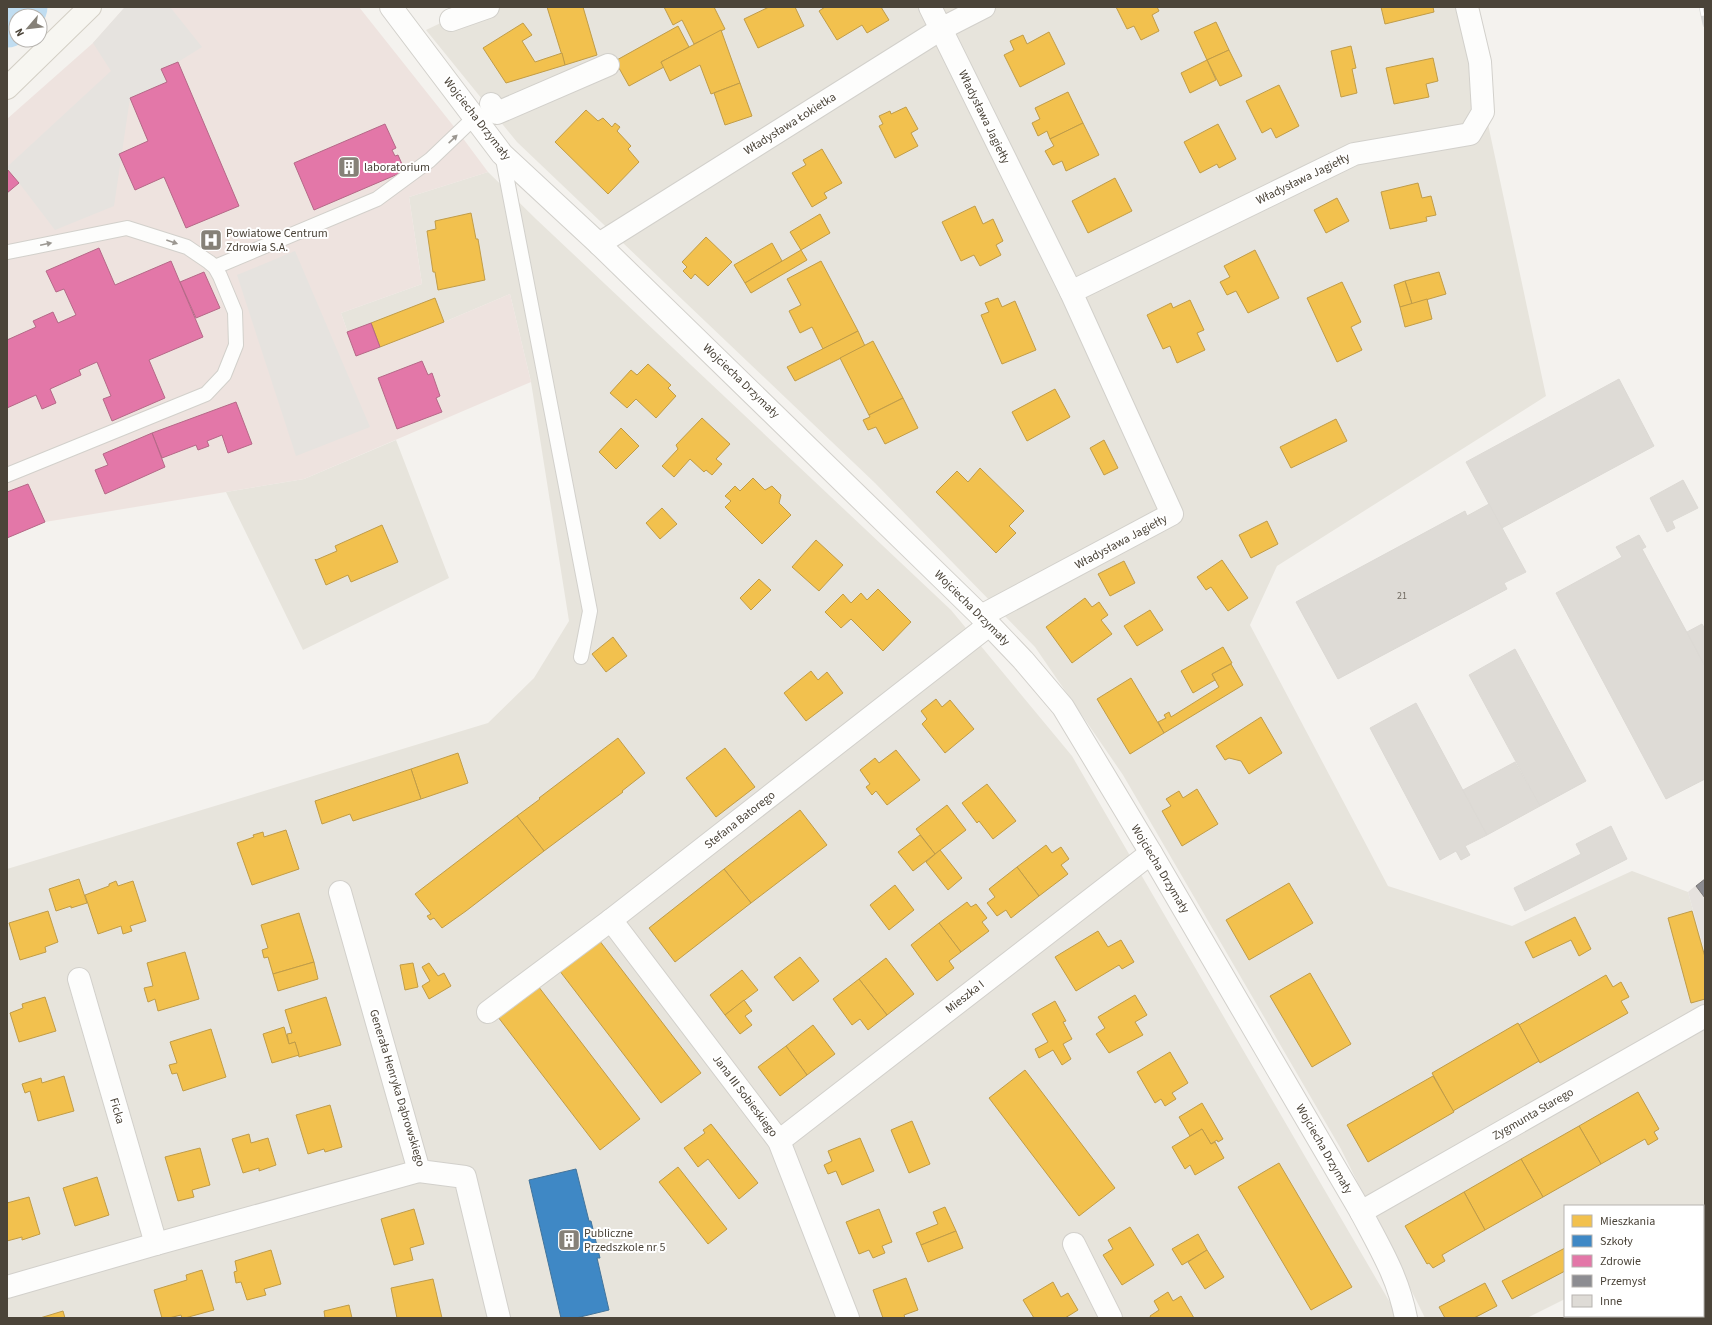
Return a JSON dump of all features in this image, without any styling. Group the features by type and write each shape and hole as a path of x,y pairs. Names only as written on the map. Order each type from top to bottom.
{"main road":[{"path":"7,88 90,7"}],"street":[{"name":"Wojciecha Drzymały","path":"391,7 483,111 502,154 599,244 985,620 1023,660 1063,707 1151,853 1361,1212 1392,1271 1402,1299 1406,1318"},
{"path":"451,20 488,7"},
{"name":"Władysława Jagiełły","path":"930,7 1071,292 1172,514 985,620"},
{"name":"Władysława Łokietka","path":"599,244 941,29 984,7"},
{"name":"Władysława Jagiełły","path":"1071,292 1354,154 1470,134 1482,112 1480,62 1467,7"},
{"path":"483,111 497,113 608,65"},
{"name":"Stefana Batorego","path":"488,1012 611,920 985,620"},
{"name":"Mieszka I","path":"779,1141 1151,853"},
{"name":"Generała Henryka Dąbrowskiego","path":"340,892 419,1171 465,1176 499,1318"},
{"name":"Jana III Sobieskiego","path":"611,920 779,1141 848,1318"},
{"name":"Ficka","path":"79,978 156,1244"},
{"name":"Zygmunta Starego","path":"1361,1212 1705,1016"},
{"path":"7,1287 419,1171"},
{"path":"1074,1244 1110,1318"}],"lane":[{"path":"215,267 377,199 430,160 483,111"},
{"path":"502,154 590,611 581,657"},
{"path":"7,255 127,228 187,247 215,267 235,312 236,345 224,375 206,394 7,475"}],"shaded area":[{"name":"Powiatowe Centrum Zdrowia S.A.","path":"125,7 359,7 488,172 409,197 422,284 341,313 356,356 444,322 510,294 531,382 304,479 45,522 7,538 7,119 93,43"},
{"path":"125,7 170,7 202,47 178,62 167,82 130,98 114,206 55,230 7,167 111,71 93,43"},
{"path":"474,7 1463,7 1546,396 1277,566 1250,625 1388,886 1512,926 1632,871 1688,892 1705,953 1705,1232 1704,1205 1564,1205 1564,1300 1527,1318 1425,1318 1341,1149 1123,775 1035,647 875,483 517,142 426,30"},
{"path":"488,172 951,610 1072,756 1399,1318 7,1318 7,869 488,723 534,678 569,621 531,382 510,294 444,322 356,356 341,313 422,284 409,197"},
{"path":"295,251 370,427 296,456 237,275"},
{"path":"396,440 449,578 303,650 226,492 304,479"},
{"path":"1705,878 1705,953 1688,892"}],"building: Mieszkania":[{"path":"547,7 583,7 597,55 565,65"},
{"path":"664,7 714,7 725,29 694,44 682,20 673,25"},
{"path":"769,7 795,7 804,26 758,48 744,19"},
{"path":"825,7 881,7 889,20 867,33 862,25 837,40 819,11"},
{"path":"1116,7 1157,7 1159,11 1152,15 1159,31 1141,40 1134,26 1127,29"},
{"path":"1381,7 1433,7 1434,12 1385,24"},
{"path":"1216,22 1229,50 1207,60 1194,32"},
{"path":"523,23 532,35 522,41 535,62 562,53 565,65 506,83 483,48"},
{"path":"678,26 689,47 661,62 664,67 629,86 615,61"},
{"path":"721,30 740,83 711,94 700,65 670,81 661,62"},
{"path":"1049,32 1065,64 1020,87 1004,55 1014,50 1010,41 1023,35 1027,44"},
{"path":"1351,46 1356,68 1352,69 1357,93 1341,97 1331,51"},
{"path":"1229,50 1242,76 1220,86 1207,60"},
{"path":"1433,58 1438,81 1426,84 1429,97 1394,104 1386,68"},
{"path":"1207,60 1216,80 1190,93 1181,73"},
{"path":"740,83 752,116 725,125 714,93"},
{"path":"1279,85 1299,126 1276,138 1271,128 1262,133 1246,101"},
{"path":"1068,92 1083,123 1050,139 1047,131 1038,136 1032,123 1040,119 1035,108"},
{"path":"906,107 918,129 911,133 918,146 895,158 879,126 883,124 879,116 890,111 891,114"},
{"path":"586,110 598,121 603,118 612,127 615,123 620,127 617,131 631,146 628,149 639,162 608,194 555,142"},
{"path":"1083,123 1099,155 1066,171 1062,161 1053,165 1045,151 1054,146 1050,139"},
{"path":"1218,124 1236,159 1219,168 1217,164 1200,173 1184,142"},
{"path":"822,149 842,183 824,193 827,198 812,207 792,173 806,165 803,160"},
{"path":"1115,178 1132,211 1088,233 1072,201"},
{"path":"1418,183 1422,198 1431,196 1436,215 1426,217 1427,221 1390,229 1381,192"},
{"path":"1337,198 1349,221 1326,233 1314,210"},
{"path":"975,206 983,224 993,219 1003,241 996,245 1001,255 980,266 974,255 961,261 942,222"},
{"path":"471,213 476,239 478,239 485,280 438,290 435,272 433,272 427,231 436,229 435,221"},
{"path":"820,214 830,233 801,250 790,232"},
{"path":"706,237 732,262 708,286 695,274 691,279 683,271 687,267 682,262"},
{"path":"772,243 782,261 745,283 734,265"},
{"path":"801,250 807,260 751,293 745,283"},
{"path":"1255,250 1279,298 1248,313 1236,291 1227,295 1220,282 1230,277 1224,266"},
{"path":"821,261 858,331 823,349 812,327 800,333 789,311 801,305 787,279"},
{"path":"1439,272 1446,294 1412,304 1405,281"},
{"path":"1405,281 1412,304 1400,307 1394,285"},
{"path":"1342,282 1361,322 1351,327 1362,350 1337,362 1307,298"},
{"path":"435,298 444,322 380,347 371,323"},
{"path":"998,298 1002,307 1015,301 1036,350 1002,364 981,315 989,312 985,303"},
{"path":"1427,299 1432,319 1405,327 1400,307"},
{"path":"1190,300 1204,330 1197,333 1205,350 1177,363 1170,346 1163,349 1147,315 1171,303 1173,308"},
{"path":"858,331 865,346 795,381 787,367"},
{"path":"873,341 903,398 869,415 840,358"},
{"path":"648,364 671,385 668,388 676,396 656,418 636,399 627,408 610,393 631,370 637,375"},
{"path":"1055,389 1070,417 1027,441 1012,412"},
{"path":"903,398 918,428 885,444 876,427 868,430 863,420 870,417 869,415"},
{"path":"702,418 730,444 716,459 722,464 712,475 706,470 704,472 690,459 674,477 662,466 678,449 676,445"},
{"path":"1336,419 1347,441 1291,468 1280,447"},
{"path":"621,428 639,446 616,469 599,452"},
{"path":"1104,440 1118,468 1104,475 1090,448"},
{"path":"980,468 1024,511 1009,526 1016,533 996,553 936,492 957,471 968,482"},
{"path":"753,478 765,490 772,486 781,495 779,503 791,515 762,544 725,507 731,501 725,496 735,486 740,491"},
{"path":"662,508 677,524 660,539 646,523"},
{"path":"1267,521 1278,544 1251,558 1239,535"},
{"path":"382,525 398,562 351,582 348,575 326,585 315,559 316,560 337,551 335,546"},
{"path":"816,540 843,565 819,591 792,567"},
{"path":"1222,560 1248,598 1228,611 1211,587 1206,590 1197,577"},
{"path":"1124,561 1135,583 1110,596 1098,574"},
{"path":"759,579 771,590 751,610 740,598"},
{"path":"878,589 911,622 883,651 851,619 841,628 825,612 843,594 851,603 861,593 867,600"},
{"path":"1085,598 1092,607 1099,602 1108,615 1101,620 1112,634 1072,663 1046,627"},
{"path":"1150,610 1163,630 1137,646 1124,626"},
{"path":"613,637 627,656 606,672 592,654"},
{"path":"1223,647 1232,663 1212,674 1215,680 1193,693 1181,671"},
{"path":"1231,664 1243,685 1164,733 1158,722 1166,718 1164,715 1169,712 1171,717 1219,687 1212,674"},
{"path":"811,671 818,680 827,672 843,693 806,721 784,693"},
{"path":"1131,678 1164,733 1130,754 1097,699"},
{"path":"936,699 942,707 950,700 974,729 945,753 922,724 927,719 921,711"},
{"path":"1261,717 1282,753 1249,774 1241,761 1229,758 1225,760 1216,746"},
{"path":"618,738 645,773 622,791 623,792 544,851 517,816"},
{"path":"725,748 755,787 716,817 686,778"},
{"path":"896,750 920,780 887,805 876,791 872,795 866,787 870,784 860,770 875,758 879,763"},
{"path":"458,753 468,783 421,799 411,769"},
{"path":"411,769 421,799 353,821 350,814 322,824 315,801"},
{"path":"987,784 1016,821 993,839 979,821 977,823 962,803"},
{"path":"1197,789 1218,824 1182,846 1162,811 1171,806 1166,799 1179,791 1183,798"},
{"path":"947,805 966,830 935,854 916,829"},
{"path":"800,810 827,845 751,903 724,869"},
{"path":"517,816 544,851 442,928 434,918 430,920 427,916 431,914 415,894"},
{"path":"286,830 299,869 252,885 237,843 263,832 264,837"},
{"path":"920,835 935,854 913,871 898,852"},
{"path":"1046,845 1052,853 1061,847 1069,859 1061,865 1068,874 1039,896 1017,867"},
{"path":"940,850 962,878 948,890 926,862"},
{"path":"1017,867 1039,896 1011,918 1006,910 997,916 987,903 995,897 989,889"},
{"path":"724,869 751,903 675,962 649,928"},
{"path":"79,879 87,903 56,911 49,889"},
{"path":"116,881 118,886 133,881 146,921 130,926 132,931 123,934 121,926 98,934 85,895 109,886 109,884"},
{"path":"1289,883 1313,923 1249,960 1226,920"},
{"path":"895,885 914,910 889,930 870,905"},
{"path":"967,902 971,907 976,904 987,918 982,922 989,931 961,952 939,923"},
{"path":"48,911 58,942 45,947 46,952 20,960 9,923"},
{"path":"1692,911 1705,957 1705,999 1691,1003 1668,918"},
{"path":"299,913 314,962 273,974 268,957 264,958 262,950 268,948 261,925"},
{"path":"1575,917 1591,949 1579,956 1571,940 1533,958 1525,942"},
{"path":"939,923 961,952 949,961 954,968 937,981 911,945"},
{"path":"1098,931 1108,947 1121,940 1134,962 1122,969 1119,965 1076,991 1055,957"},
{"path":"599,940 701,1073 661,1103 559,970"},
{"path":"185,952 199,999 158,1011 155,999 148,1002 144,988 153,986 147,963"},
{"path":"800,957 819,981 793,1001 774,977"},
{"path":"886,958 914,994 887,1015 859,979"},
{"path":"314,962 318,979 278,991 273,974"},
{"path":"413,963 418,987 405,990 400,965"},
{"path":"429,963 438,976 444,973 451,986 429,999 422,986 430,981 422,967"},
{"path":"742,970 758,990 725,1015 710,995"},
{"path":"1310,973 1351,1044 1312,1067 1270,996"},
{"path":"1606,975 1613,987 1621,982 1629,997 1621,1001 1628,1013 1540,1063 1519,1025"},
{"path":"859,979 887,1015 868,1030 860,1019 852,1025 833,999"},
{"path":"538,986 640,1119 600,1150 498,1017"},
{"path":"1135,995 1147,1015 1135,1022 1143,1035 1109,1053 1096,1034 1105,1028 1098,1017"},
{"path":"45,997 56,1031 19,1042 10,1013 23,1008 22,1004"},
{"path":"326,997 341,1045 299,1057 295,1042 289,1044 287,1034 292,1033 285,1010"},
{"path":"744,1000 752,1011 745,1016 752,1025 740,1034 725,1015"},
{"path":"1055,1001 1066,1021 1063,1022 1072,1039 1063,1044 1071,1059 1062,1065 1053,1050 1039,1058 1035,1049 1048,1042 1032,1014"},
{"path":"1518,1023 1539,1061 1453,1111 1432,1073"},
{"path":"813,1025 835,1054 807,1075 786,1046"},
{"path":"284,1027 289,1044 295,1042 299,1055 272,1063 263,1034"},
{"path":"211,1029 226,1077 183,1091 177,1073 172,1074 169,1065 177,1063 170,1042"},
{"path":"786,1046 807,1075 780,1096 758,1067"},
{"path":"1170,1052 1188,1083 1172,1093 1176,1099 1165,1106 1161,1099 1155,1103 1137,1072"},
{"path":"1025,1070 1115,1188 1079,1216 989,1098"},
{"path":"64,1076 74,1111 38,1121 30,1091 25,1093 22,1084 41,1078 42,1083"},
{"path":"1433,1076 1454,1112 1368,1162 1347,1125"},
{"path":"1638,1092 1659,1129 1654,1132 1658,1139 1648,1145 1645,1139 1601,1164 1579,1126"},
{"path":"1202,1103 1223,1139 1218,1142 1217,1140 1211,1144 1202,1129 1190,1136 1179,1117"},
{"path":"330,1105 342,1147 325,1152 324,1149 308,1154 296,1115"},
{"path":"912,1121 930,1164 909,1173 891,1130"},
{"path":"711,1124 758,1183 739,1199 708,1159 698,1167 684,1148 705,1133 703,1130"},
{"path":"1579,1126 1601,1164 1543,1197 1521,1159"},
{"path":"1202,1129 1211,1144 1215,1142 1224,1158 1195,1175 1190,1165 1185,1169 1172,1147"},
{"path":"249,1134 251,1143 268,1138 276,1165 259,1171 259,1168 243,1173 232,1139"},
{"path":"860,1138 874,1171 842,1185 836,1171 828,1174 824,1165 832,1161 828,1151"},
{"path":"200,1148 210,1185 192,1190 194,1197 178,1201 165,1157"},
{"path":"1521,1159 1543,1197 1485,1230 1464,1192"},
{"path":"1279,1163 1352,1287 1311,1310 1238,1187"},
{"path":"678,1167 727,1229 708,1244 659,1182"},
{"path":"97,1177 109,1215 75,1226 63,1188"},
{"path":"1464,1192 1485,1230 1442,1255 1445,1261 1433,1268 1429,1263 1427,1264 1405,1226"},
{"path":"29,1197 40,1234 22,1240 22,1237 7,1241 7,1203"},
{"path":"945,1207 956,1231 921,1245 916,1233 938,1224 933,1212"},
{"path":"414,1209 424,1244 410,1248 413,1260 394,1265 381,1219"},
{"path":"879,1209 892,1242 882,1246 885,1253 873,1258 869,1250 859,1254 846,1222"},
{"path":"1130,1227 1154,1265 1122,1285 1103,1255 1113,1249 1108,1240"},
{"path":"956,1231 963,1248 928,1262 921,1245"},
{"path":"1198,1234 1207,1250 1182,1265 1172,1249"},
{"path":"1564,1249 1564,1272 1512,1299 1502,1281"},
{"path":"271,1250 281,1284 264,1289 266,1295 247,1300 241,1282 236,1283 234,1272 237,1271 235,1261"},
{"path":"1207,1250 1224,1277 1205,1289 1188,1262"},
{"path":"202,1270 214,1310 185,1318 182,1318 181,1315 162,1318 154,1290 187,1280 186,1275"},
{"path":"906,1278 918,1310 904,1315 905,1318 883,1318 873,1290"},
{"path":"433,1279 442,1318 397,1318 391,1288"},
{"path":"1053,1282 1061,1297 1068,1293 1078,1310 1065,1318 1034,1318 1023,1300"},
{"path":"1485,1283 1497,1306 1474,1318 1445,1318 1439,1307"},
{"path":"1168,1292 1173,1301 1181,1296 1194,1318 1151,1318 1150,1316 1159,1310 1154,1301"},
{"path":"349,1305 352,1318 325,1318 324,1311"},
{"path":"63,1311 65,1318 40,1318"}],"building: Szkoły":[{"name":"Publiczne Przedszkole nr 5","path":"576,1169 600,1258 597,1258 609,1310 576,1318 561,1318 529,1180"}],"building: Zdrowie":[{"path":"178,62 239,206 186,228 164,177 135,190 119,154 148,141 130,98 167,82 161,69"},
{"name":"laboratorium","path":"385,124 396,148 392,150 395,156 398,155 405,171 314,210 294,163"},
{"path":"7,169 19,183 7,193"},
{"path":"99,248 115,285 171,261 203,337 149,360 165,398 112,421 103,399 111,396 97,362 79,370 81,375 50,389 56,403 42,409 36,395 7,408 7,340 36,327 33,321 53,312 58,323 76,315 64,289 56,292 46,271"},
{"path":"204,272 220,308 196,318 180,282"},
{"path":"371,323 380,347 356,356 347,332"},
{"path":"422,361 428,375 432,373 440,396 436,398 442,412 397,429 378,378"},
{"path":"236,402 252,444 228,453 222,435 207,441 209,446 198,450 196,445 162,458 152,433"},
{"path":"152,433 165,467 105,494 95,470 108,465 103,454"},
{"path":"28,484 45,522 7,538 7,492"}],"building: Przemysł":[{"path":"1705,879 1705,898 1696,886"}],"building: Inne":[{"path":"1619,379 1654,446 1502,528 1466,462"},
{"path":"1683,480 1698,508 1672,521 1675,528 1667,532 1650,498"},
{"path":"1489,504 1526,572 1504,583 1507,589 1338,679 1296,602 1465,511 1467,516"},
{"path":"1639,535 1646,547 1642,549 1705,666 1705,779 1666,799 1556,593 1622,557 1616,547"},
{"path":"1702,624 1705,629 1705,666 1687,632"},
{"path":"1515,649 1586,781 1540,806 1469,675"},
{"path":"1416,703 1487,835 1465,846 1470,855 1461,860 1456,851 1440,860 1370,728"},
{"path":"1515,762 1540,806 1487,835 1463,790"},
{"path":"1611,826 1627,859 1525,911 1514,888 1581,854 1576,844"}],"waterway":[{"path":"7,23 23,7"}],"railway":[{"path":"1701,7 1705,25"}],"place":[{"name":"laboratorium","path":"349,167"},
{"name":"Powiatowe Centrum Zdrowia S.A.","path":"211,240"},
{"name":"Publiczne Przedszkole nr 5","path":"569,1240"}]}
